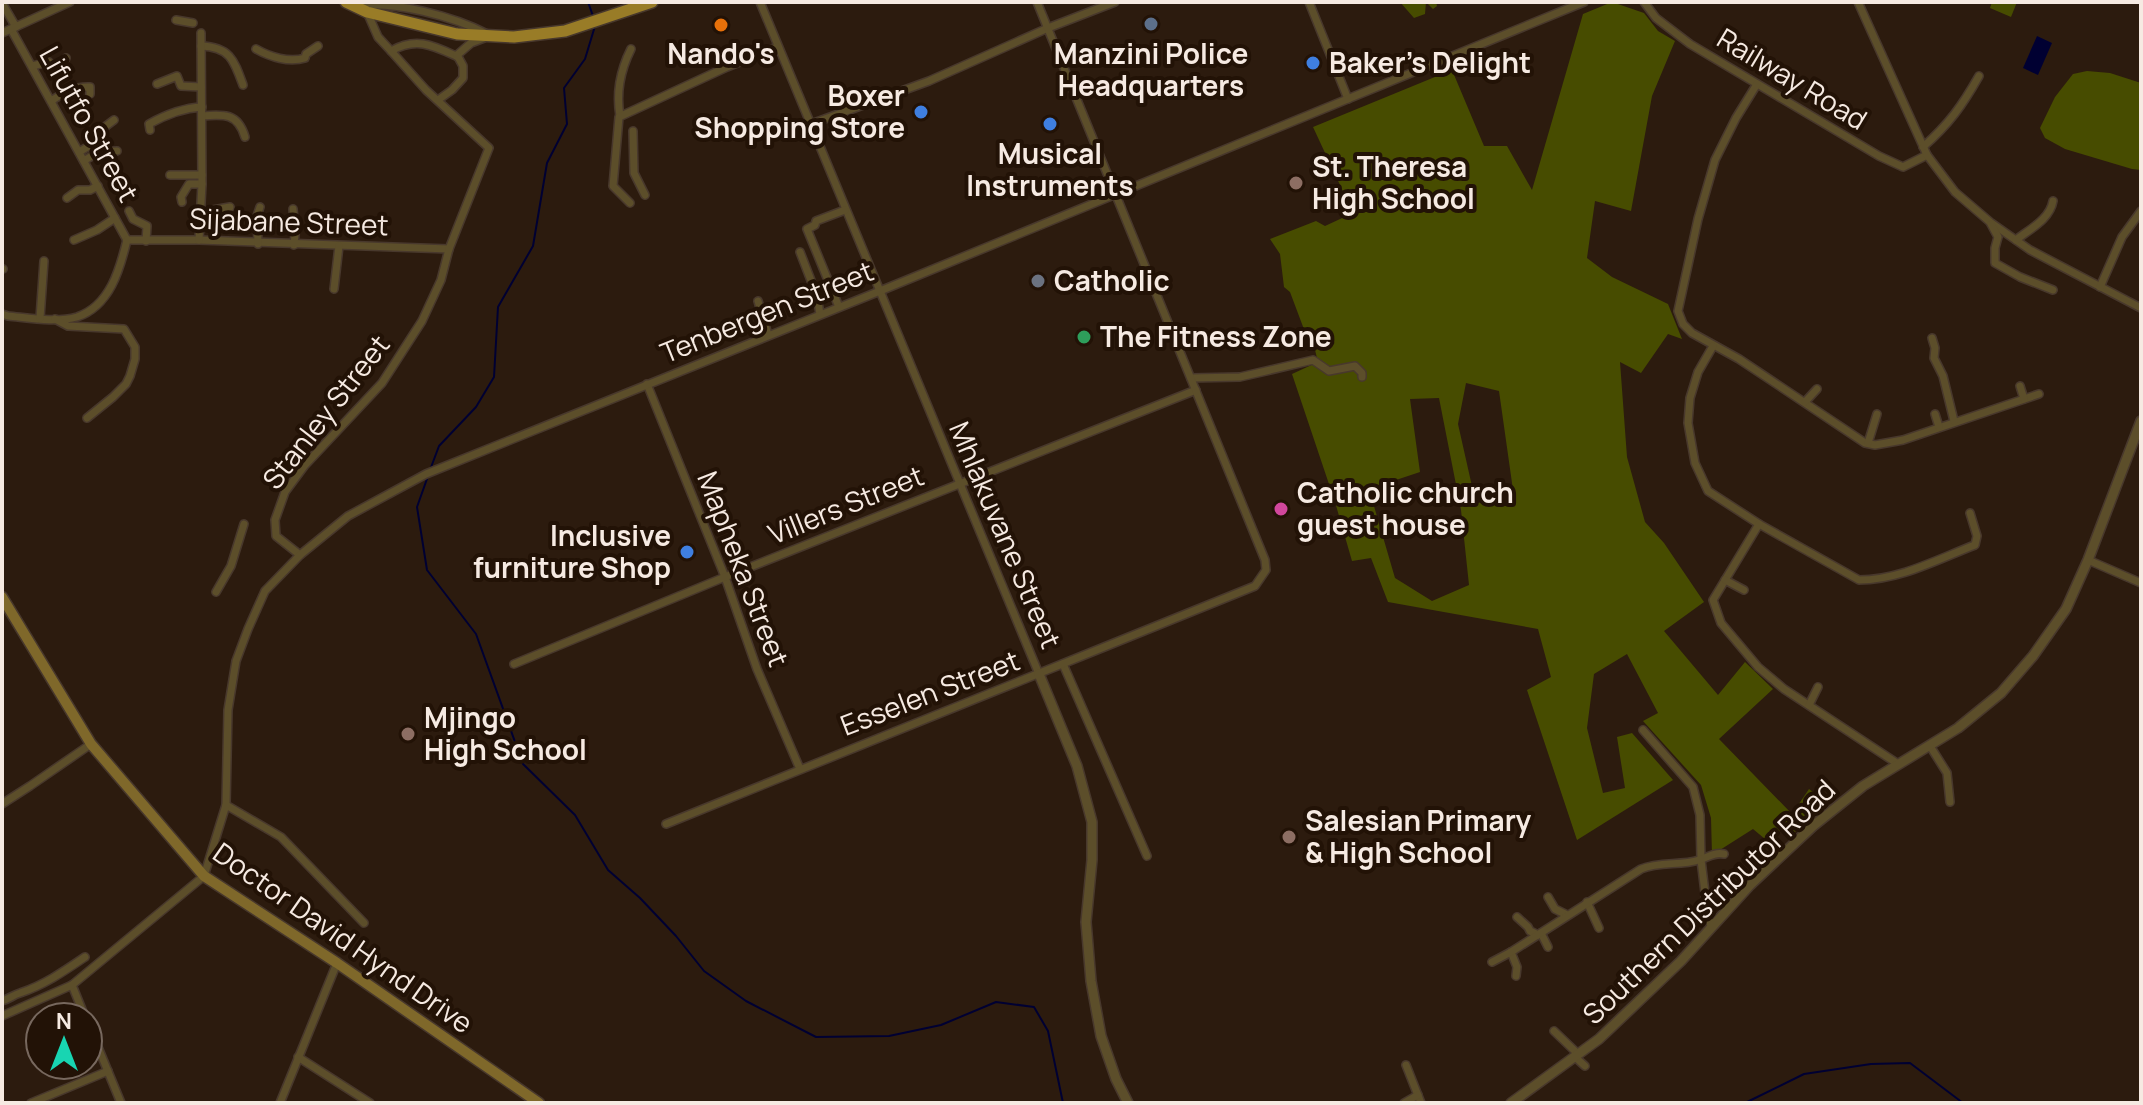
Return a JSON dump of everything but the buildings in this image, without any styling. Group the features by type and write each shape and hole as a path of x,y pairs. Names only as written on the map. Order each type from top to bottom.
{"main road":[{"path":"351,4 367,12 457,34 514,37 565,31 652,2"},
{"name":"Doctor David Hynd Drive","path":"2,597 91,744 204,876 337,963 539,1103"}],"street":[{"path":"2,33 70,2"},
{"name":"Mhlakuvane Street","path":"760,2 1077,766 1092,822 1086,922 1091,981 1101,1036 1128,1103"},
{"path":"1037,2 1196,390"},
{"path":"811,124 929,81 1115,2"},
{"path":"1309,2 1348,99"},
{"name":"Tenbergen Street","path":"204,876 226,805 228,710 236,661 265,591 300,555 348,516 406,483 1584,2"},
{"name":"Railway Road","path":"1644,2 1669,30 1896,165 1903,167 1927,155"},
{"path":"1858,2 1927,155 1955,192 2016,240 2141,308"},
{"name":"Lifutfo Street","path":"2,3 32,66 127,240"},
{"path":"351,4 410,6 490,36"},
{"name":"Stanley Street","path":"300,555 276,536 275,520 285,492 305,465 382,383 422,321 441,280 449,249 489,148 378,37 367,12"},
{"path":"176,20 193,23"},
{"path":"199,240 202,179 201,33"},
{"path":"457,55 471,43 490,36"},
{"path":"391,51 415,42 457,55 463,66 463,78 438,100"},
{"path":"201,46 215,46 227,53 236,65 243,85"},
{"path":"256,49 279,58 298,60 318,46"},
{"path":"620,116 777,47"},
{"path":"630,203 613,186 620,116 618,87 631,49"},
{"path":"32,66 49,62 53,67 63,63 66,58"},
{"path":"157,84 177,76 181,86 201,87"},
{"path":"1923,147 1942,131 1968,98 1979,76"},
{"path":"1757,84 1715,160 1682,288 1678,311 1683,324 1692,333 1875,445 1903,440 1977,411 2039,394"},
{"path":"51,101 72,89 83,87 90,87 90,94"},
{"path":"150,130 149,124 158,119 190,108 235,118 242,125 245,137"},
{"path":"79,152 94,143 102,129 114,120"},
{"path":"633,131 634,173 645,195"},
{"path":"84,161 93,154 117,151"},
{"path":"170,175 202,179"},
{"path":"182,202 181,197 189,184 202,179"},
{"path":"67,198 78,190 98,186"},
{"path":"2016,240 2051,211 2053,201"},
{"path":"201,212 230,207"},
{"path":"258,244 257,216 260,207"},
{"path":"293,209 294,245"},
{"path":"839,307 807,229 816,221 845,210"},
{"path":"129,211 133,219 147,226 146,241"},
{"path":"2100,287 2122,237 2141,211"},
{"path":"74,240 115,218"},
{"path":"1990,222 1998,237 1995,263 2053,290"},
{"path":"2,314 55,319 78,316 94,306 112,286 127,240"},
{"name":"Sijabane Street","path":"127,240 449,249"},
{"path":"334,289 339,246"},
{"path":"800,252 817,296 820,314"},
{"path":"40,318 44,261"},
{"path":"758,301 768,335"},
{"path":"55,319 68,326 124,329 135,347 135,359 126,384 87,418"},
{"path":"1932,338 1934,358 1943,376 1954,421"},
{"path":"1713,346 1698,372 1690,398 1688,423 1695,463 1708,491 1759,524 1859,580 1905,573 1975,545 1977,536 1970,513"},
{"path":"1191,378 1240,377 1313,360 1329,375 1355,366 1362,377"},
{"name":"Mapheka Street","path":"647,384 725,577 757,669 800,769"},
{"path":"2020,386 2024,399"},
{"path":"1805,402 1817,389"},
{"name":"Villers Street","path":"514,664 1196,390"},
{"name":"Esselen Street","path":"666,824 1255,586 1266,570 1265,560 1196,390"},
{"path":"1868,443 1877,414"},
{"path":"1935,414 1939,427"},
{"name":"Southern Distributor Road","path":"1516,1100 1619,1028 1688,961 1717,925 1813,826 1863,786 1958,728 2001,693 2033,656 2066,609 2141,421"},
{"path":"216,592 234,558 244,524"},
{"path":"1759,524 1713,600 1721,623 1758,667 1784,689 1898,764"},
{"path":"2088,560 2141,583"},
{"path":"1725,580 1744,590"},
{"path":"1063,664 1147,856"},
{"path":"1809,705 1818,687"},
{"path":"1643,730 1693,787 1700,815 1701,860 1708,917 1717,925"},
{"path":"2,804 91,744"},
{"path":"1930,746 1947,773 1950,802"},
{"path":"226,805 281,837 364,923"},
{"path":"1492,962 1632,874 1655,863 1689,862 1716,852 1724,854"},
{"path":"1651,854 1655,863"},
{"path":"1672,863 1674,874"},
{"path":"1625,865 1637,882"},
{"path":"2,1016 72,985 204,876"},
{"path":"1591,887 1598,895"},
{"path":"1548,897 1555,909 1567,915"},
{"path":"1587,902 1599,928"},
{"path":"1517,917 1530,931 1539,934 1548,947"},
{"path":"1511,952 1517,967 1516,976"},
{"path":"2,1001 47,983 85,957"},
{"path":"280,1103 337,963"},
{"path":"72,985 78,1001"},
{"path":"1554,1031 1585,1066"},
{"path":"298,1057 370,1103"},
{"path":"104,1061 121,1103"},
{"path":"1406,1065 1418,1096"},
{"path":"31,1103 108,1071"},
{"path":"1404,1103 1427,1088"},
{"path":"1512,1088 1516,1100"}],"shaded area":[{"path":"1400,2 1426,2 1425,14 1414,18"},
{"path":"1426,2 1436,2 1437,6 1433,9"},
{"path":"1612,2 1644,13 1658,31 1675,41 1652,96 1631,211 1595,201 1587,258 1612,277 1668,304 1682,339 1668,334 1641,373 1620,362 1627,457 1645,522 1664,543 1704,602 1664,631 1718,695 1745,662 1773,689 1719,739 1792,814 1809,789 1825,801 1791,836 1783,829 1765,839 1753,829 1712,855 1711,818 1701,785 1643,721 1658,713 1627,654 1594,674 1587,728 1603,793 1625,788 1617,737 1632,733 1673,780 1577,840 1527,690 1551,677 1538,629 1388,602 1371,558 1352,561 1292,374 1318,362 1314,346 1308,340 1290,292 1284,287 1280,254 1270,239 1316,221 1325,226 1353,213 1313,127 1452,70 1484,146 1507,146 1532,190 1583,14","holes":["1466,383 1499,391 1513,490 1476,504 1458,424","1439,398 1461,510 1469,585 1432,601 1395,578 1369,489 1420,472 1410,399"]},
{"path":"1992,2 2017,2 2011,17 1990,8"},
{"path":"2037,36 2052,43 2038,75 2023,68"},
{"path":"2087,71 2110,73 2141,83 2141,170 2065,149 2045,138 2040,128 2055,97 2073,74"}],"waterway":[{"path":"588,2 593,16"},
{"path":"430,470 439,446 476,407 494,377 498,307 533,246 547,163 567,124 564,88 585,59 595,26"},
{"path":"428,476 417,507 427,570 476,634 523,764 575,815 608,870 640,898 704,971 746,1001 816,1037 889,1036 941,1025 996,1002 1034,1007 1048,1031 1063,1103"},
{"path":"1745,1103 1804,1074 1871,1064 1910,1063 1963,1103"}],"place":[{"name":"Manzini Police Headquarters","path":"1151,24"},
{"name":"Nando's","path":"721,25"},
{"name":"Baker's Delight","path":"1313,63"},
{"name":"Boxer Shopping Store","path":"921,112"},
{"name":"Musical Instruments","path":"1050,124"},
{"name":"St. Theresa High School","path":"1296,183"},
{"name":"Catholic","path":"1038,281"},
{"name":"The Fitness Zone","path":"1084,337"},
{"name":"Catholic church guest house","path":"1281,509"},
{"name":"Inclusive furniture Shop","path":"687,552"},
{"name":"Mjingo High School","path":"408,734"},
{"name":"Salesian Primary & High School","path":"1289,837"}]}
